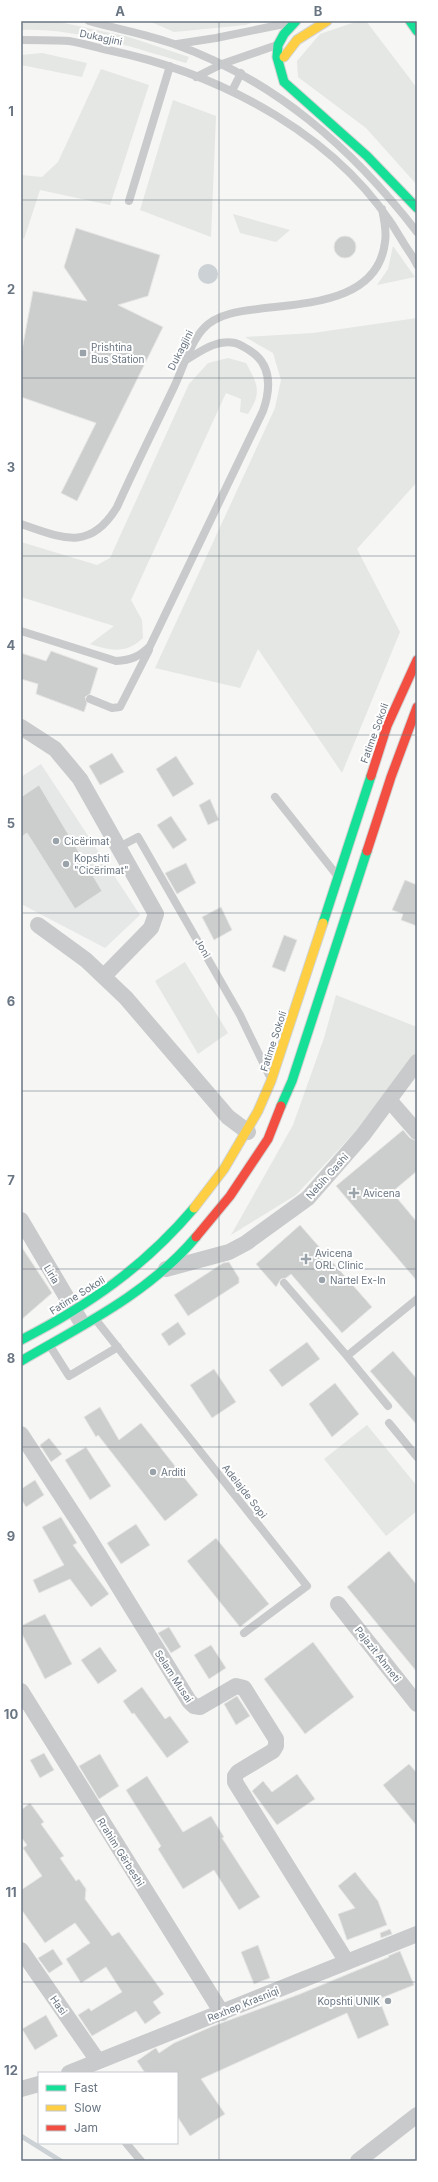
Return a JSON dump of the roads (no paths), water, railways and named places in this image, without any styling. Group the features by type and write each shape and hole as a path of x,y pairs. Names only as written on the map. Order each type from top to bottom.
{"main road":[{"path":"280,72 288,47 297,39 327,21"},
{"path":"410,21 417,31"},
{"name":"Dukagjini","path":"278,45 284,34 295,22"},
{"path":"278,45 276,57 284,82 367,156 417,208"},
{"name":"Fatime Sokoli","path":"21,1361 90,1323 141,1289 164,1270 188,1246 233,1174 248,1132 271,1081 387,726 417,660"},
{"name":"Fatime Sokoli","path":"21,1340 74,1311 107,1290 150,1255 193,1209 233,1174 268,1139 292,1081 390,777 417,707"}],"street":[{"path":"21,727 55,749 80,779 156,914 151,928 104,976"},
{"path":"38,925 74,951 104,976 126,998 228,1117 248,1132"},
{"name":"Nebih Gashi","path":"164,1270 229,1252 246,1243 308,1198 363,1136 417,1062"},
{"path":"390,1101 417,1132"},
{"name":"Liria","path":"21,1220 74,1311 90,1323"},
{"name":"Selam Musai","path":"21,1434 85,1532 189,1701 194,1706 200,1707 236,1686 240,1686 244,1688 276,1739 276,1746 273,1751 238,1772 235,1776 235,1782 346,1962"},
{"name":"Pajazit Ahmeti","path":"338,1604 417,1704"},
{"name":"Rrahim Gërbeshi","path":"21,1692 222,2013"},
{"name":"Rexhep Krasniqi","path":"71,2072 417,1934"},
{"name":"Hasi","path":"21,1950 98,2061"},
{"path":"21,2089 38,2084"},
{"path":"358,2161 417,2115"}],"lane":[{"name":"Dukagjini","path":"89,21 174,44 241,73 278,96 338,145 386,192 417,232"},
{"path":"115,21 125,30"},
{"name":"Dukagjini","path":"174,44 216,38 295,22"},
{"path":"196,77 222,64 297,39"},
{"name":"Dukagjini","path":"21,40 71,42 137,56 170,66 232,91 257,104 305,136 362,185 382,209 417,265"},
{"path":"129,201 170,66"},
{"path":"232,91 241,73"},
{"name":"Dukagjini","path":"21,524 71,539 83,537 101,528 116,507 186,360 204,328 214,320 241,311 324,300 348,292 370,275 383,253 386,231 382,209"},
{"path":"90,699 112,708 120,707 263,411 269,390 269,379 260,359 236,343 214,345 186,360"},
{"path":"21,631 116,661 130,660 141,655 150,646"},
{"path":"275,797 338,876"},
{"name":"Joni","path":"119,848 138,837 233,1002 271,1081"},
{"path":"284,1283 388,1406"},
{"path":"347,1356 417,1299"},
{"name":"Adelajde Sopi","path":"90,1323 118,1347 307,1586 244,1633"},
{"path":"50,1346 69,1376 118,1347"},
{"path":"389,1423 417,1457"},
{"path":"127,2144 141,2161"}],"waterway":[{"path":"21,2136 61,2161"}],"place":[{"name":"Prishtina Bus Station","path":"83,353"},
{"name":"Cicërimat","path":"56,841"},
{"name":"Kopshti \"Cicërimat\"","path":"66,864"},
{"name":"Avicena","path":"354,1193"},
{"name":"Avicena ORL Clinic","path":"306,1259"},
{"name":"Nartel Ex-In","path":"322,1280"},
{"name":"Arditi","path":"153,1472"},
{"name":"Kopshti UNIK","path":"388,2001"}]}
